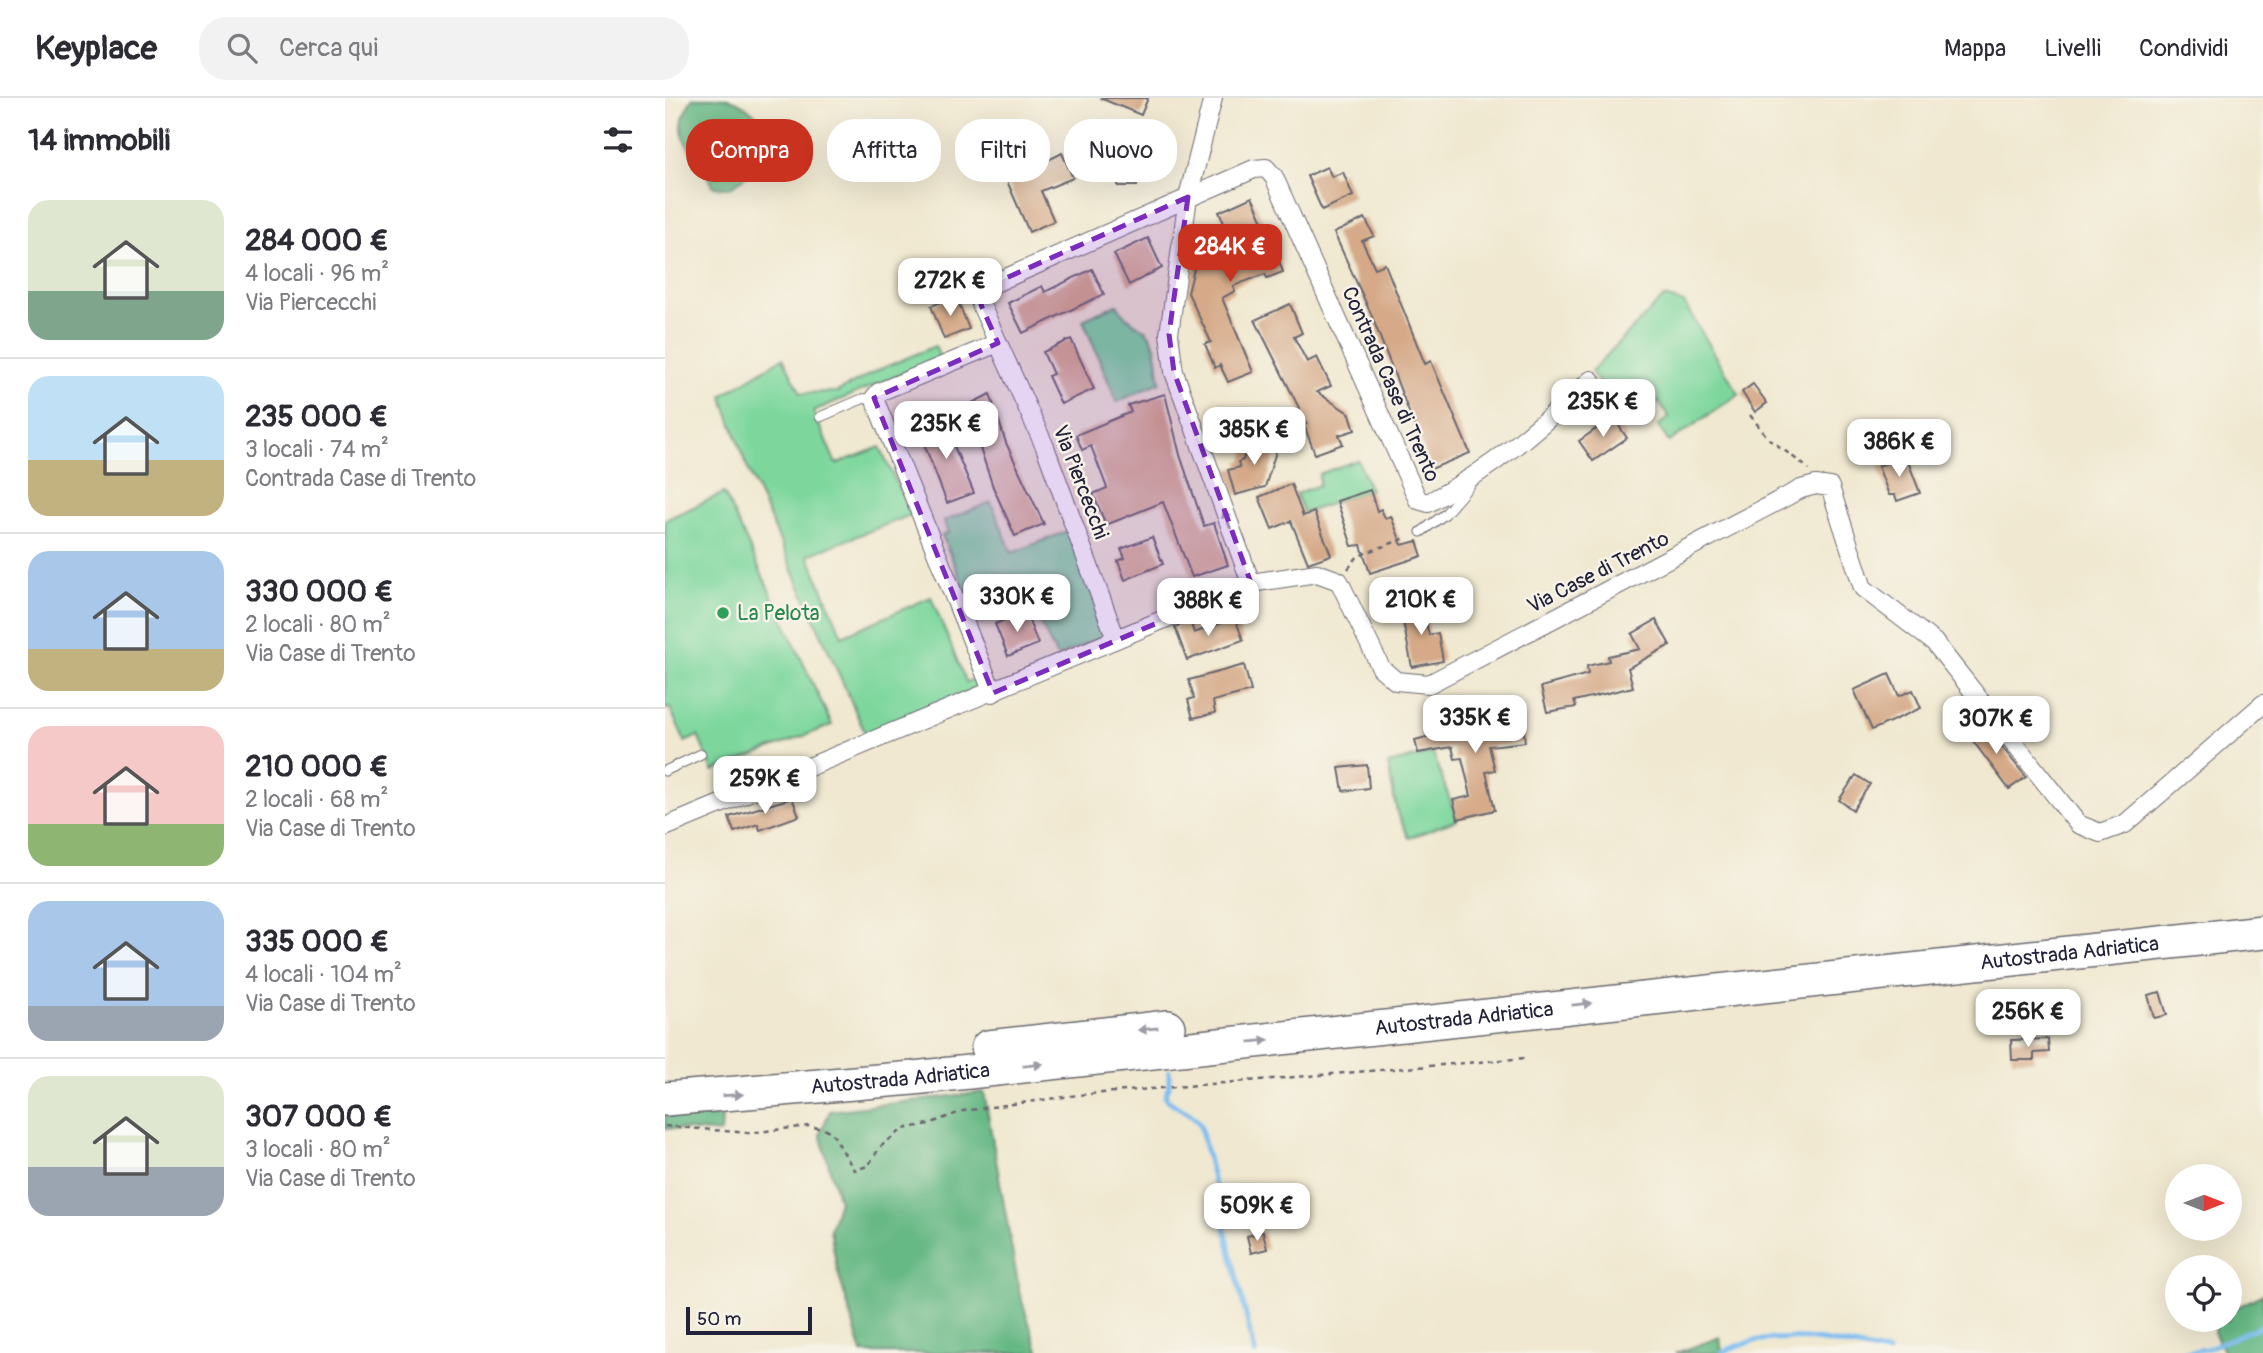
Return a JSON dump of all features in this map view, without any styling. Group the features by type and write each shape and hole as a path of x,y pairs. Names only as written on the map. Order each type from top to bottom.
{"highway":[{"name":"Autostrada Adriatica","path":"665,1076 901,1056 2263,909"},
{"name":"Autostrada Adriatica","path":"665,1099 900,1080 2263,932"}],"street":[{"path":"1213,98 1188,197 1169,334 1174,372 1251,583"},
{"name":"Contrada Case di Trento","path":"1188,197 1254,170 1266,168 1274,177 1418,500 1428,503 1478,476 1518,447 1591,380"},
{"name":"Via Piercecchi","path":"1116,639 1045,447 981,305 981,293 988,286 1188,197"},
{"path":"993,693 873,398 879,392 998,343"},
{"path":"1816,485 1830,487 1863,587 1934,642 2078,824 2101,833 2125,824 2263,704"},
{"name":"Via Case di Trento","path":"1339,580 1381,668 1395,681 1429,684 1801,489 1816,485"},
{"path":"665,827 993,693 1251,583 1317,573 1339,580"}],"lane":[{"path":"820,416 862,399 873,398"},
{"path":"1421,532 1445,514 1478,476"},
{"path":"665,771 701,754"}],"path":[{"path":"1750,415 1768,438 1811,471 1816,485"},
{"path":"1339,580 1358,556 1421,532"},
{"path":"665,1126 749,1133 809,1126 831,1131 854,1170 868,1166 880,1147 903,1129 929,1124 963,1111 1078,1095 1526,1058"}],"highlighted area":[{"path":"1188,197 1169,334 1174,372 1251,583 993,693 874,398 998,343 981,305 988,286"}],"green space":[{"path":"693,98 727,98 746,107 759,119 686,119 686,142 682,124"},
{"path":"711,182 738,182 729,188 714,187"},
{"path":"1664,297 1684,303 1739,394 1669,442 1658,426 1669,417 1658,401 1629,422 1591,371"},
{"path":"1117,304 1127,317 1150,335 1155,348 1160,382 1117,402 1083,320"},
{"path":"935,346 940,358 813,411 836,464 880,447 911,515 808,555 842,636 931,597 966,682 977,678 983,691 866,735 747,467 722,396 783,358 801,393 837,392 878,370"},
{"path":"1358,460 1370,490 1304,513 1296,494 1319,485 1319,474"},
{"name":"La Pelota","path":"724,493 832,725 713,771 698,736 685,742 670,708 665,709 665,520"},
{"path":"991,502 1012,553 1070,530 1110,633 1057,657 1030,601 979,623 942,535 948,533 944,521"},
{"path":"1433,753 1457,820 1409,838 1397,812 1388,764"},
{"path":"984,1092 1020,1295 1039,1353 862,1353 837,1269 830,1229 839,1201 820,1134 830,1111"},
{"path":"665,1116 722,1117 721,1133 665,1128"},
{"path":"2263,1294 2263,1352 2224,1353 2214,1332 2242,1332 2242,1305"},
{"path":"1720,1337 1722,1353 1676,1353"}],"building":[{"path":"1100,98 1148,98 1141,115"},
{"path":"1062,153 1064,158 1064,182 1041,191 1054,221 1029,232 1007,182 1050,182 1050,159"},
{"path":"1327,167 1332,177 1343,172 1353,196 1322,210 1307,176"},
{"path":"1118,182 1137,182 1137,186 1118,186"},
{"path":"1252,197 1263,221 1257,224 1267,253 1275,250 1283,272 1267,278 1265,274 1233,286 1235,291 1222,298 1253,372 1228,382 1220,365 1215,368 1205,344 1211,342 1188,293 1200,245 1237,252 1219,212"},
{"path":"1365,218 1374,236 1362,241 1375,268 1385,264 1425,364 1431,361 1470,453 1431,469 1371,314 1334,233"},
{"path":"1148,238 1162,268 1129,285 1114,254"},
{"path":"1092,269 1104,294 1023,333 1008,303 1042,286 1045,292"},
{"path":"956,296 969,329 944,339 931,306"},
{"path":"1290,304 1302,333 1294,337 1307,362 1317,357 1331,386 1317,392 1350,414 1355,430 1339,435 1343,444 1315,454 1304,425 1307,424 1255,320"},
{"path":"1071,339 1094,389 1061,404 1048,376 1053,374 1043,352"},
{"path":"1753,384 1767,403 1755,412 1742,392"},
{"path":"990,394 1006,443 1044,524 1015,536 993,487 966,406"},
{"path":"1165,394 1180,455 1204,526 1214,523 1228,565 1192,577 1163,502 1106,525 1093,494 1107,488 1091,446 1082,450 1076,435 1131,412 1128,405"},
{"path":"1613,417 1627,438 1593,461 1579,441"},
{"path":"942,418 974,493 947,503 918,428"},
{"path":"1250,436 1278,445 1265,487 1235,495 1228,470 1240,467 1238,462 1243,460"},
{"path":"1906,456 1920,493 1897,501 1895,495 1889,495 1878,466"},
{"path":"1291,484 1303,516 1314,512 1331,555 1308,563 1291,521 1272,529 1259,497"},
{"path":"1370,490 1377,511 1381,509 1385,518 1391,516 1402,545 1417,541 1422,556 1370,573 1361,545 1352,546 1337,501"},
{"path":"1152,537 1163,564 1125,580 1118,561 1125,558 1121,549"},
{"path":"1421,599 1429,635 1438,633 1443,661 1412,667 1402,616 1409,615 1407,602"},
{"path":"1025,611 1038,644 1008,656 995,624"},
{"path":"1235,618 1243,640 1187,660 1175,627 1190,621 1194,633"},
{"path":"1656,620 1670,645 1628,668 1633,687 1574,701 1576,707 1547,712 1541,687 1588,674 1587,666 1609,661 1608,656 1640,649 1632,634"},
{"path":"1244,665 1251,691 1213,701 1215,713 1193,718 1188,700 1194,698 1189,680"},
{"path":"1889,674 1899,696 1913,690 1921,708 1872,730 1854,690"},
{"path":"1476,702 1492,702 1493,727 1523,723 1525,742 1489,746 1495,770 1486,772 1495,810 1458,819 1453,800 1471,796 1462,758 1455,759 1452,747 1418,753 1415,740 1469,726 1468,721 1476,719"},
{"path":"1982,722 2026,777 2009,789 1967,733"},
{"path":"1367,765 1369,788 1343,791 1339,768"},
{"path":"1856,775 1870,784 1853,810 1839,800"},
{"path":"792,798 799,816 760,830 758,824 734,832 729,817"},
{"path":"2160,992 2167,1015 2154,1018 2148,995"},
{"path":"2048,1039 2049,1052 2034,1053 2034,1060 2012,1060 2011,1040"},
{"path":"1263,1232 1267,1249 1251,1253 1247,1236"}],"waterway":[{"path":"1169,1071 1169,1087"},
{"path":"1168,1088 1165,1097 1193,1116 1200,1125 1255,1353"},
{"path":"2179,1353 2206,1349 2263,1325"},
{"path":"1722,1353 1740,1345 1781,1338 1826,1341 1888,1353"}],"place":[{"name":"La Pelota","path":"723,613"}]}
